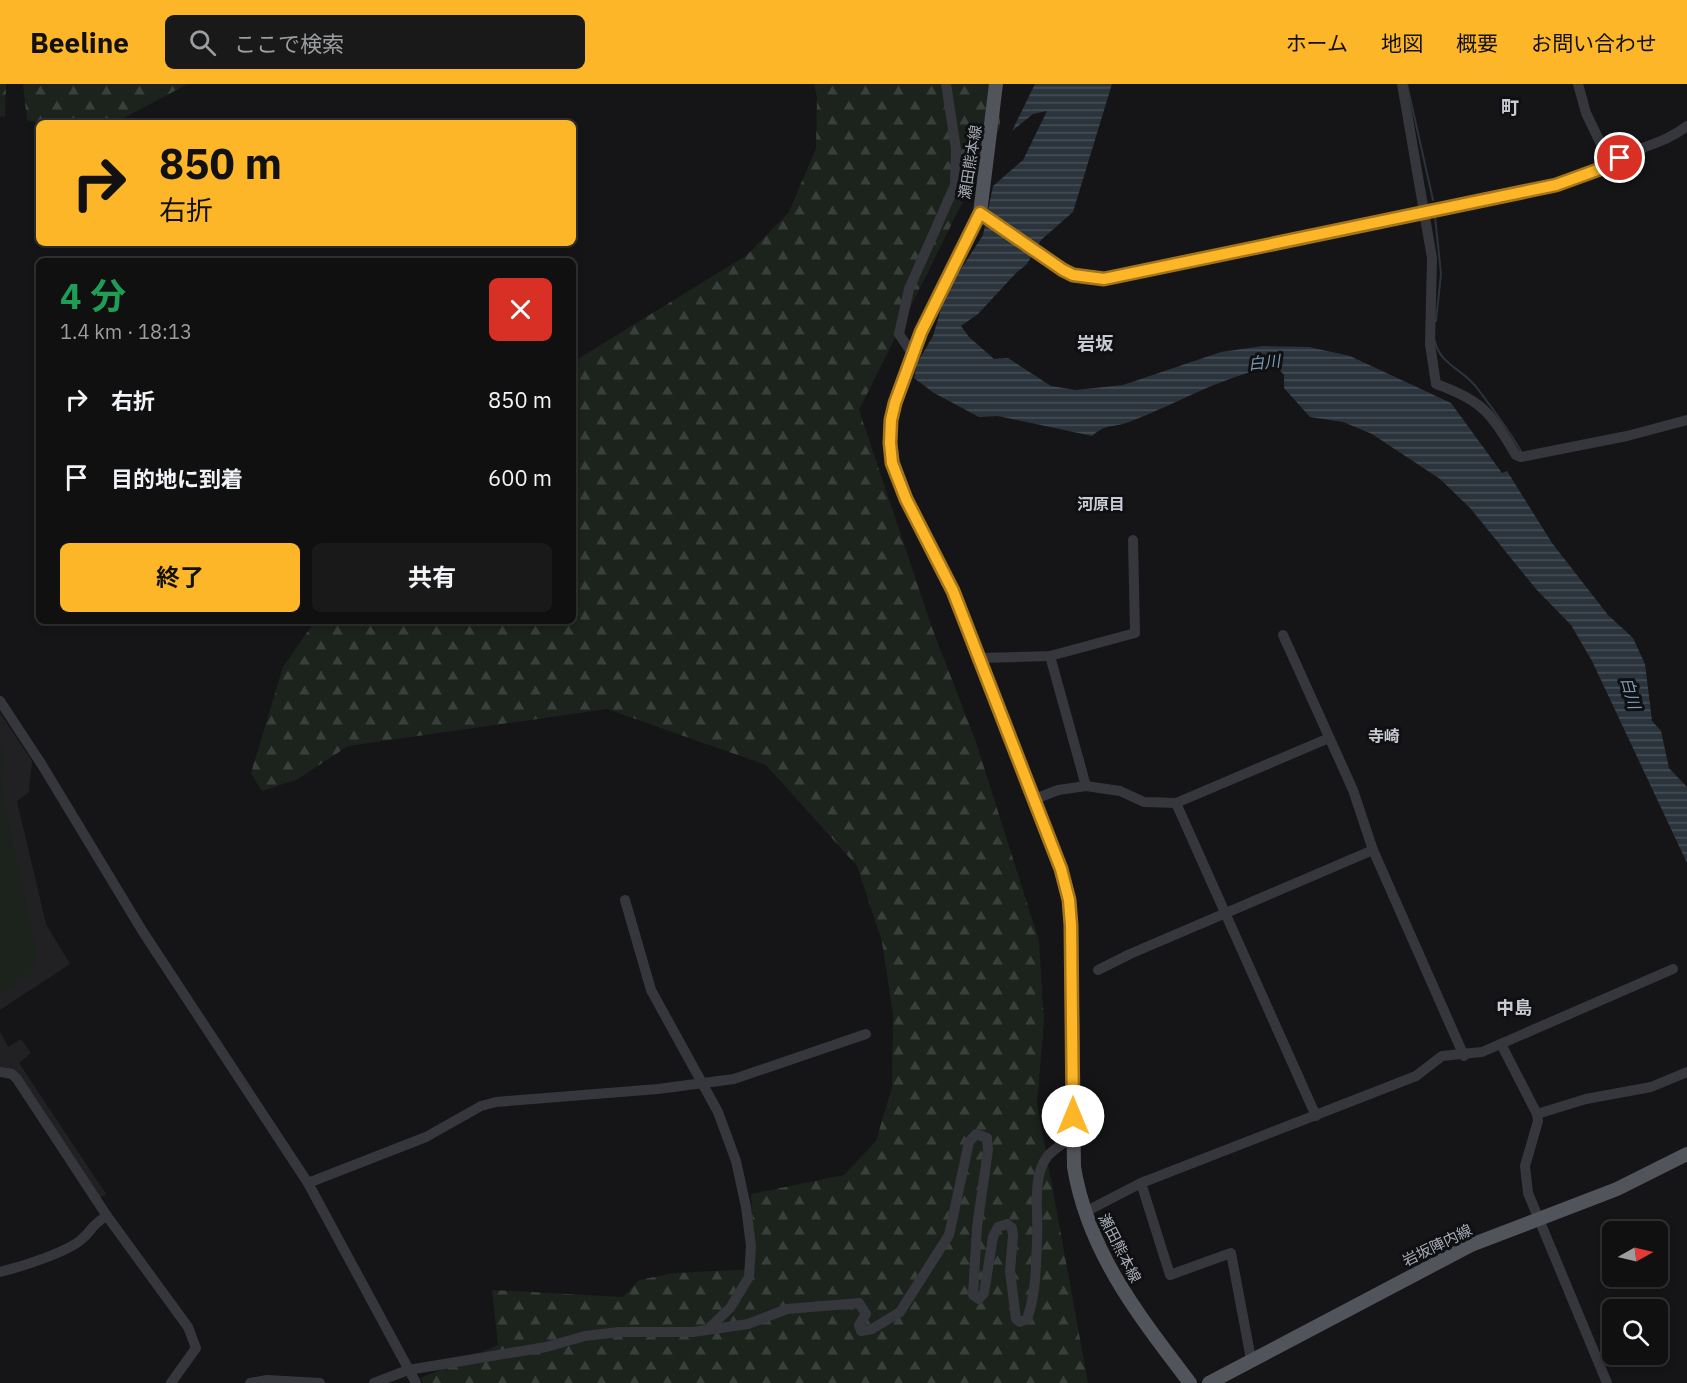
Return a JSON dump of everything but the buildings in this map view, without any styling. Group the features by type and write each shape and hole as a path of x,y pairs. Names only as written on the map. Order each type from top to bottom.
{"main road":[{"name":"瀬田熊本線","path":"996,84 983,214 921,332 891,420 892,463 906,499 953,591 1055,850 1069,900 1072,957 1074,1167 1090,1231 1120,1286 1190,1383"},
{"name":"岩坂陣内線","path":"1209,1383 1471,1245 1617,1189 1687,1154"}],"street":[{"path":"913,355 898,334 906,302 955,185 956,148 946,84"},
{"path":"1402,84 1432,258 1430,344 1435,381 1477,401 1498,425 1516,455 1533,455 1687,420"},
{"path":"1578,84 1586,113 1611,165"},
{"path":"983,214 1063,270 1073,275 1104,279 1556,185 1611,165 1620,158 1670,139 1687,126"},
{"path":"980,658 1050,656 1135,633 1133,540"},
{"path":"1283,634 1353,790 1373,850 1464,1056"},
{"path":"1050,656 1086,786"},
{"path":"0,701 42,765 143,932 308,1183 416,1383"},
{"path":"1035,799 1058,790 1086,786 1120,792 1144,802 1176,803 1329,738"},
{"path":"1176,803 1316,1116"},
{"path":"1098,970 1226,912 1373,850"},
{"path":"625,900 651,990 718,1112 736,1161 746,1207 752,1262 743,1291 708,1330"},
{"path":"1084,1212 1141,1183 1416,1076 1442,1056 1464,1056 1501,1044 1673,969"},
{"path":"308,1183 426,1137 481,1106 496,1102 703,1084 764,1070 866,1034"},
{"path":"1501,1044 1537,1114 1538,1121 1525,1166 1528,1193 1607,1383"},
{"path":"0,1072 12,1074 17,1078 106,1216 188,1327 196,1348 171,1383"},
{"path":"1537,1114 1586,1098 1651,1087 1687,1072"},
{"path":"374,1383 408,1371 546,1347 585,1336 619,1332 708,1330 748,1324 786,1309 817,1305 859,1303 866,1314 859,1325 861,1331 873,1329 892,1320 921,1282 949,1235 969,1142 976,1134 987,1138 988,1150 977,1227 973,1295 979,1299 984,1293 993,1237 998,1227 1007,1224 1013,1236 1011,1293 1016,1318 1020,1322 1027,1319 1033,1303 1037,1241 1037,1190 1042,1168 1047,1157 1073,1136"},
{"path":"1141,1183 1170,1275 1231,1253 1251,1359"},
{"path":"0,1272 50,1255 82,1239 93,1223 106,1216"},
{"path":"250,1383 267,1380 320,1383"}],"shaded area":[{"path":"0,713 32,761 29,792 17,801 46,924 70,964 0,1010"},
{"path":"0,1031 8,1047 21,1039 31,1053 19,1063 106,1194 93,1203 12,1079 0,1076"}],"green space":[{"path":"0,84 6,84 5,116 0,117"},
{"path":"23,84 188,84 120,120 36,120 36,123 27,120"},
{"path":"814,84 1000,84 1000,127 859,410 931,625 976,742 1039,941 1044,1022 1037,1103 1088,1383 423,1383 421,1378 498,1345 492,1290 623,1297 639,1280 675,1273 755,1269 751,1194 844,1175 876,1141 892,1087 893,1015 882,941 857,866 766,765 607,709 348,746 298,779 262,791 251,773 283,667 313,624 576,624 576,360 747,255 789,212 816,148 817,97"},
{"path":"0,739 3,752 2,793 37,953 36,961 29,973 0,994"}],"water":[{"name":"白川","path":"1035,84 1112,84 1073,212 1041,240 1027,264 978,314 961,326 969,337 994,359 1008,358 1051,386 1076,390 1123,385 1221,352 1263,346 1309,347 1350,356 1451,403 1502,473 1507,471 1552,543 1608,615 1633,638 1645,664 1652,721 1661,731 1669,768 1687,787 1687,863 1592,661 1571,625 1536,589 1471,509 1440,479 1372,434 1343,422 1310,417 1284,388 1284,375 1276,366 1218,383 1129,422 1101,429 1092,436 998,416 979,417 934,393 914,378 917,363 933,336 946,292 983,235 993,186 1023,160 1047,111 1033,114 1012,131"}],"waterway":[{"path":"1407,84 1433,200"},
{"path":"1435,216 1441,274 1436,321"},
{"path":"1435,341 1441,356 1472,382 1522,453"}],"district":[{"name":"町","path":"1510,107"},
{"name":"岩坂","path":"1095,343"},
{"name":"河原目","path":"1101,504"},
{"name":"寺崎","path":"1384,736"},
{"name":"中島","path":"1514,1007"}],"route":[{"path":"1073,1116 1071,925 1069,900 1061,869 1052,840 953,591 906,499 892,463 891,420 895,403 921,332 962,254 980,213 1063,270 1073,275 1104,279 1556,185 1611,165 1620,158"}]}
